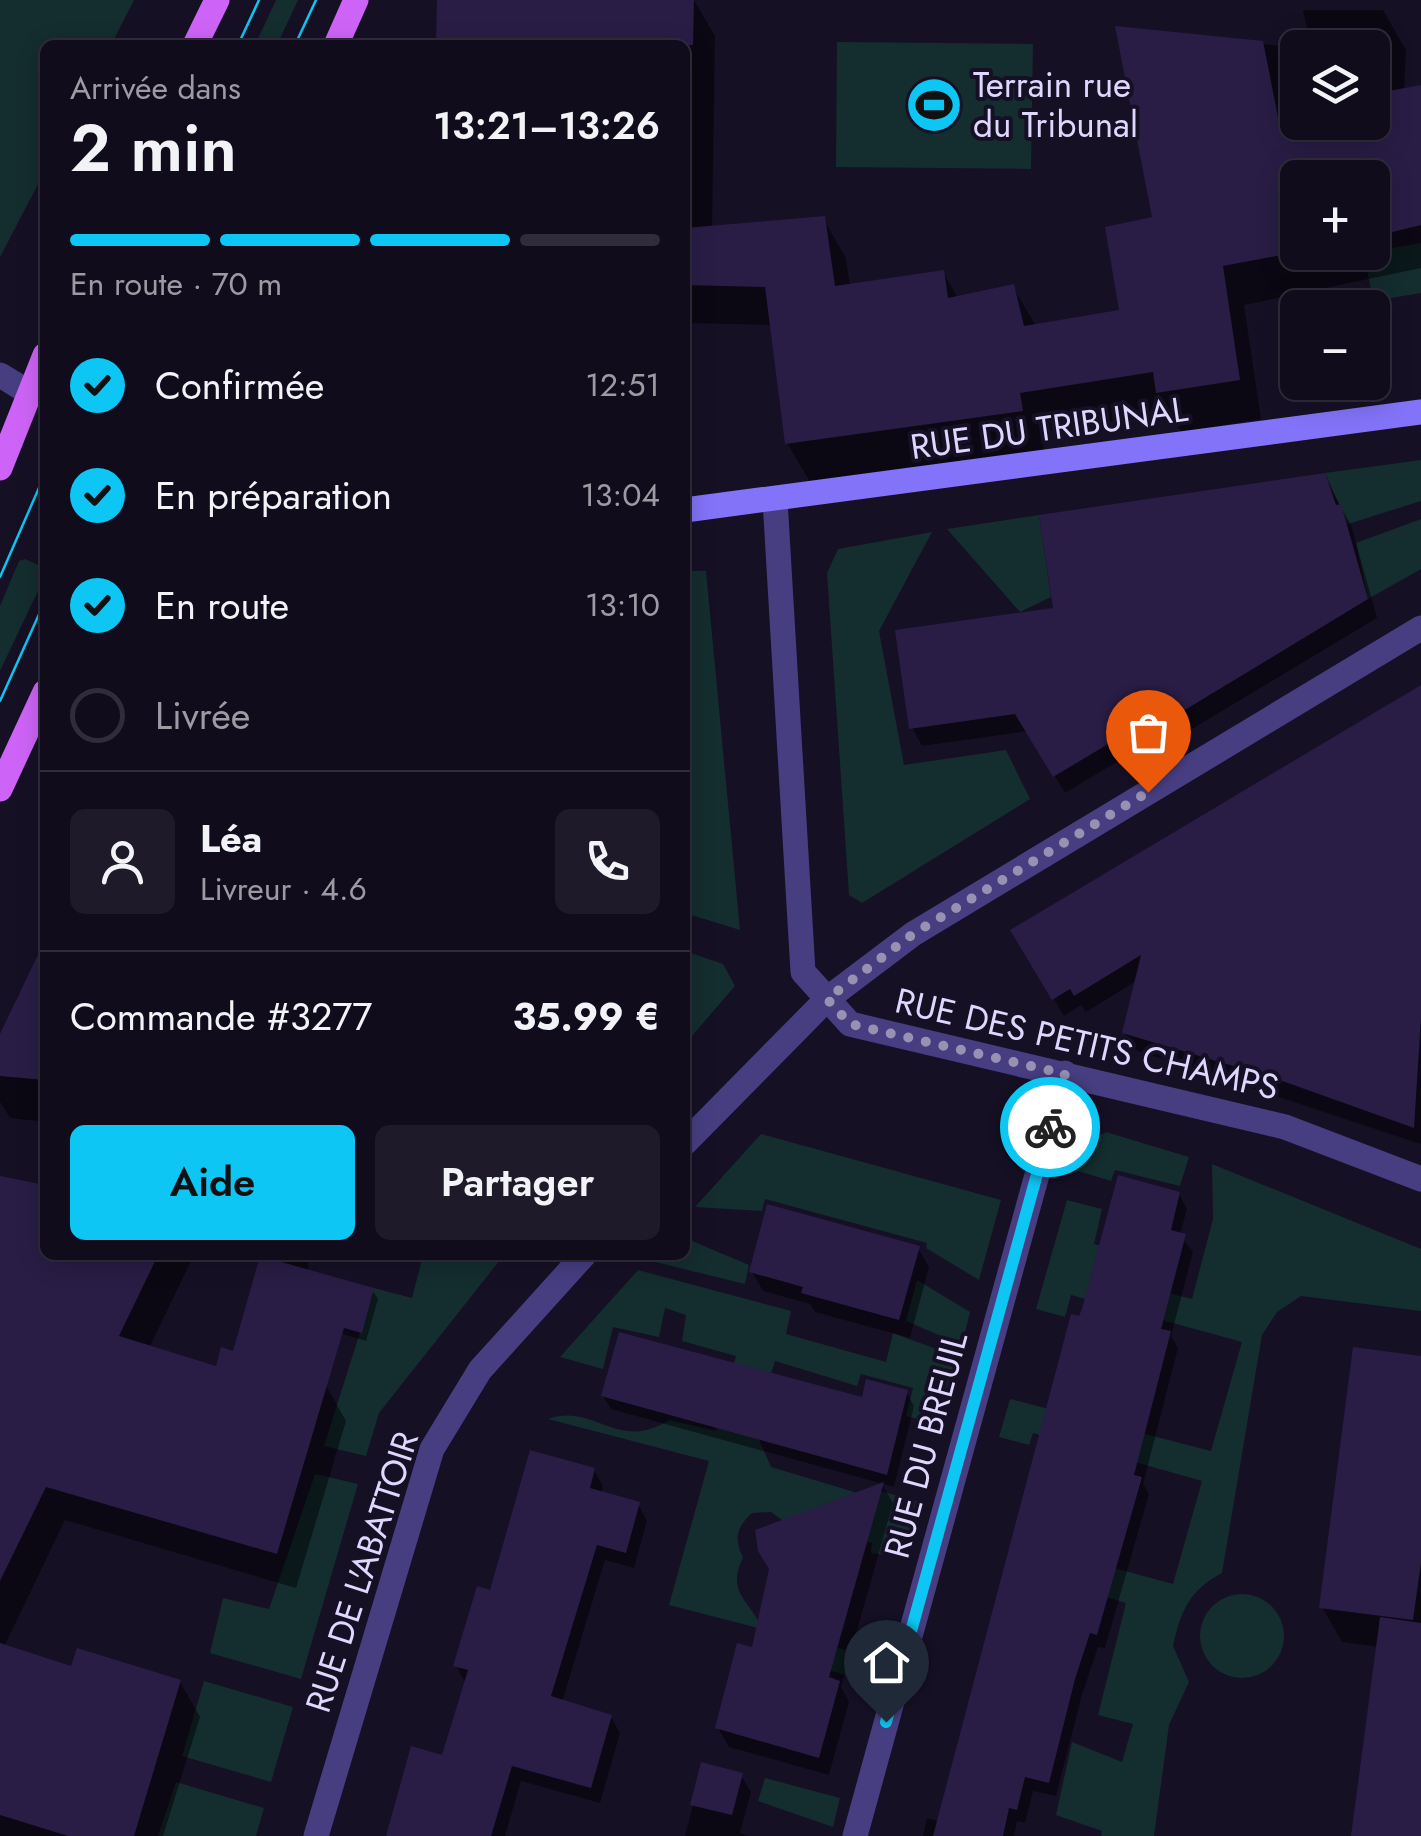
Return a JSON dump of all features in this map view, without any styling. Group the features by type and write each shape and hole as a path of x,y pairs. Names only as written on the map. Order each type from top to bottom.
{"main road":[{"path":"196,40 216,0"},
{"path":"338,40 356,0"},
{"path":"0,468 37,397"},
{"path":"0,789 40,703"}],"street":[{"path":"0,374 37,397"},
{"name":"RUE DU TRIBUNAL","path":"690,509 1421,412"},
{"name":"RUE DES PETITS CHAMPS","path":"775,500 803,972 850,1024 1285,1127 1421,1179"},
{"path":"690,1138 827,999 913,934 1421,628"},
{"name":"RUE DU BREUIL","path":"855,1836 1065,1074"},
{"name":"RUE DE L'ABATTOIR","path":"316,1836 432,1450 480,1370 579,1260"}],"green space":[{"path":"0,0 134,0 114,40 40,40 40,181 0,257"},
{"path":"276,0 298,0 279,40 257,40"},
{"name":"Terrain rue du Tribunal","path":"837,42 1033,44 1031,169 836,167"},
{"path":"1421,243 1421,293 1390,298 1390,290 1371,290 1367,270 1390,270 1390,248"},
{"path":"1421,460 1421,501 1348,524 1325,473"},
{"path":"1039,515 1051,597 1020,612 947,529"},
{"path":"1421,519 1421,569 1368,599 1356,543"},
{"path":"932,532 879,631 904,765 1006,750 1030,799 862,903 849,895 827,573 838,549"},
{"path":"25,559 40,566 40,587 0,671 0,606 19,561"},
{"path":"690,571 706,571 740,930 690,915"},
{"path":"690,953 723,964 735,986 690,1038"},
{"path":"1106,1132 1189,1157 1180,1186 1115,1170 1111,1181 1075,1170 1083,1145"},
{"path":"761,1134 1001,1200 979,1280 926,1248 927,1243 765,1199 762,1211 695,1207"},
{"path":"1212,1164 1421,1249 1421,1311 1301,1296 1277,1312 1262,1335 1222,1573 1188,1602 1173,1646 1189,1682 1169,1725 1154,1836 1101,1836 1102,1831 1056,1815 1072,1742 1122,1762 1133,1724 1098,1715 1126,1603 1061,1583 1070,1556 1173,1584 1202,1481 1033,1433 1029,1445 999,1437 1010,1399 1211,1451 1242,1342 1071,1295 1065,1317 1036,1309 1067,1200 1102,1209 1094,1244 1159,1261 1153,1289 1192,1299 1213,1219"},
{"path":"690,1240 749,1265 745,1284 647,1260 690,1260"},
{"path":"422,1260 500,1260 379,1413 366,1456 324,1446 374,1288 412,1298"},
{"path":"638,1270 791,1311 786,1334 886,1362 893,1333 958,1357 940,1425 906,1416 913,1388 861,1374 857,1386 775,1361 754,1428 771,1467 861,1494 881,1491 920,1502 905,1558 871,1553 872,1543 782,1520 771,1512 752,1513 738,1534 743,1558 737,1580 738,1589 762,1629 669,1605 709,1461 548,1419 579,1417 635,1431 651,1429 669,1420 716,1431 736,1356 682,1341 686,1315 665,1308 659,1337 613,1327 603,1369 560,1357"},
{"path":"917,1280 970,1312 962,1345 906,1321"},
{"path":"315,1474 358,1484 301,1679 210,1653 223,1598 269,1609"},
{"path":"1242,1594 1258,1597 1272,1606 1281,1620 1281,1652 1272,1666 1258,1675 1242,1678 1226,1675 1212,1666 1203,1652 1200,1636 1203,1620 1212,1606 1226,1597"},
{"path":"782,1634 878,1658 871,1683 778,1654"},
{"path":"204,1681 293,1707 271,1782 182,1756"},
{"path":"765,1778 840,1798 833,1827 758,1801"},
{"path":"176,1782 264,1808 256,1836 158,1836"}],"building":[{"path":"437,0 694,0 693,45 690,40 436,40"},
{"path":"1115,26 1263,41 1280,122 1280,140 1390,140 1390,91 1421,85 1421,225 1390,233 1390,160 1280,160 1280,255 1223,266 1240,380 1156,393 1153,372 1020,393 1023,411 785,444 765,287 690,285 690,228 825,216 835,286 944,270 948,298 1014,284 1024,326 1119,310 1105,227 1152,217"},
{"path":"1325,473 1336,505 1341,504 1368,599 1165,722 1160,713 1053,777 1015,714 909,729 895,630 1053,608 1039,515"},
{"path":"1421,685 1421,1018 1414,1128 1274,1078 1122,1033 1141,955 1074,996 1070,989 1052,1000 1010,930"},
{"path":"40,950 40,1080 0,1076 0,1034"},
{"path":"1118,1175 1180,1192 1171,1230 1186,1234 1161,1329 1171,1331 1134,1475 1142,1477 1097,1635 1090,1633 1075,1679 1049,1783 1025,1777 1017,1810 1009,1808 1003,1836 933,1836 1071,1314 1079,1316 1082,1309"},
{"path":"0,1176 40,1184 40,1260 156,1260 119,1336 216,1366 221,1347 233,1351 259,1260 274,1260 374,1288 362,1333 344,1328 277,1554 46,1487 0,1581"},
{"path":"767,1204 920,1246 899,1320 801,1293 803,1287 749,1272"},
{"path":"619,1332 862,1397 866,1379 908,1390 887,1475 601,1396"},
{"path":"1353,1347 1421,1356 1421,1562 1413,1620 1319,1608"},
{"path":"530,1450 595,1468 590,1488 640,1502 626,1553 597,1545 551,1696 612,1715 591,1788 512,1766 491,1836 386,1836 411,1746 442,1755 468,1670 453,1666 477,1586 490,1590"},
{"path":"884,1482 829,1677 840,1681 819,1758 715,1728 737,1643 752,1647 769,1569 758,1551 755,1530"},
{"path":"1380,1617 1421,1623 1421,1836 1351,1836"},
{"path":"0,1643 71,1666 77,1648 181,1680 134,1836 68,1836 0,1815"},
{"path":"701,1762 743,1773 732,1815 690,1805"}],"tram line":[{"path":"240,40 259,0"},
{"path":"297,40 316,0"},
{"path":"0,577 40,485"},
{"path":"0,701 40,612"}],"way so far":[{"path":"1050,1127 1065,1074 850,1024 827,999 913,934 1148,792"}],"place":[{"name":"Terrain rue du Tribunal","path":"934,105"}],"route":[{"path":"886,1722 1050,1127"}]}
